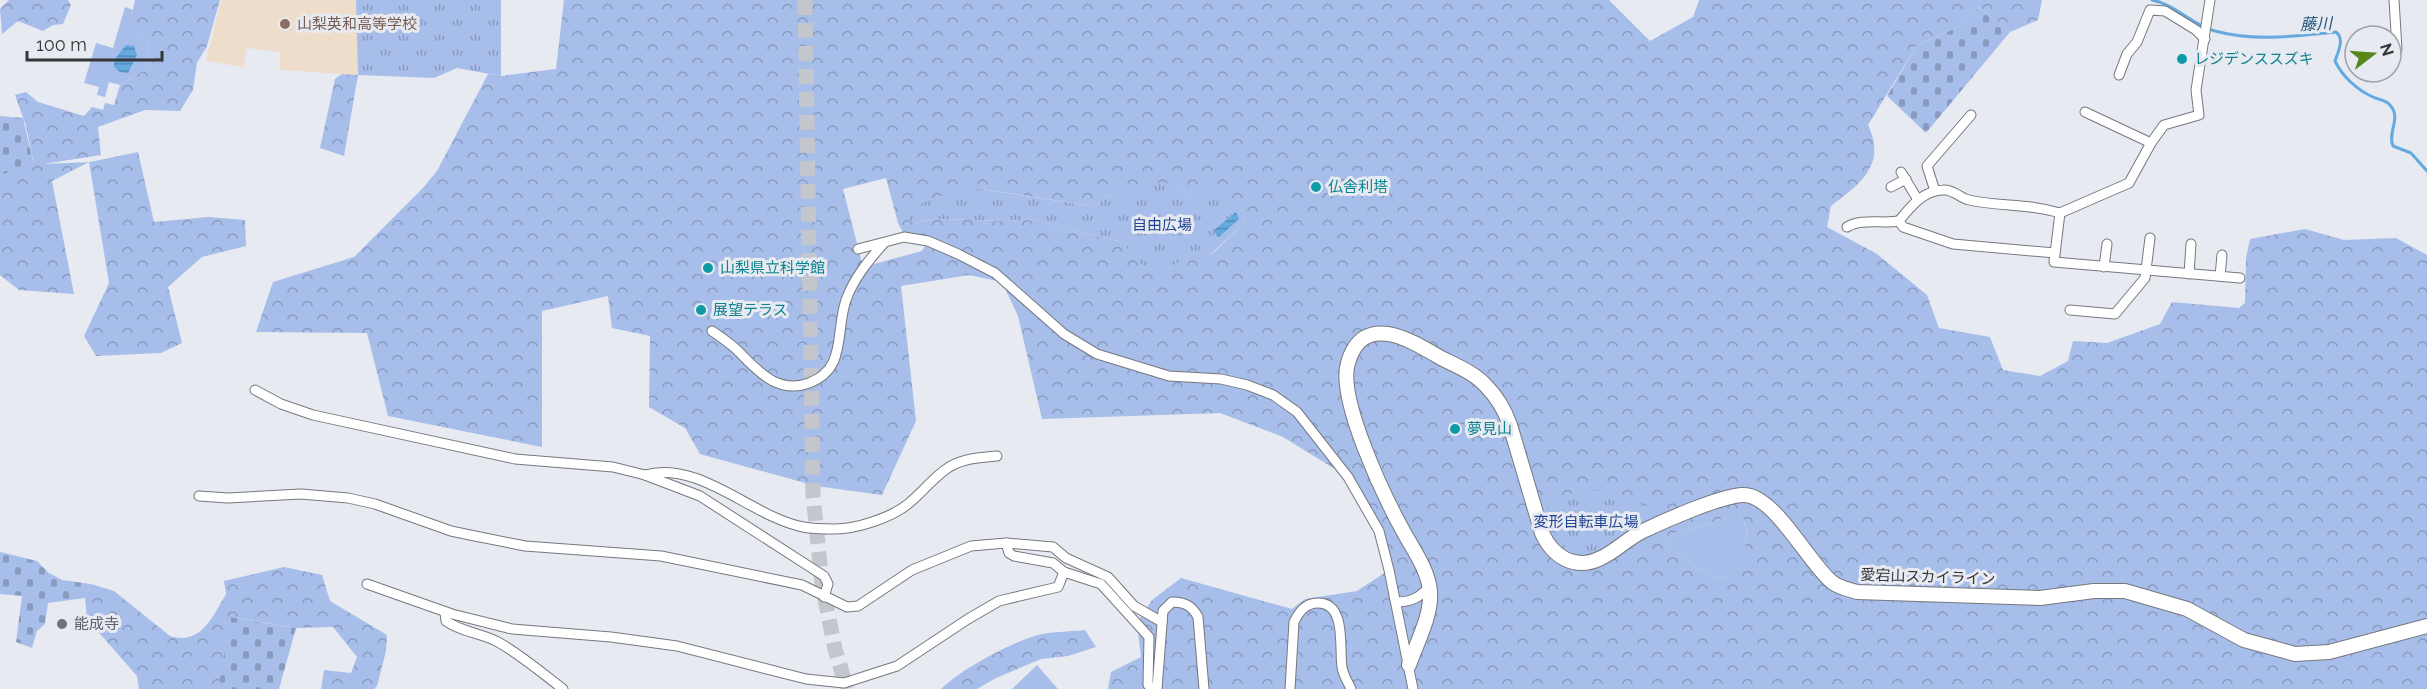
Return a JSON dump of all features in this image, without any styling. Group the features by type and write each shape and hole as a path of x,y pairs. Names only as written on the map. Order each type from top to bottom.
{"main road":[{"name":"愛宕山スカイライン","path":"1409,664 1429,607 1428,578 1374,474 1345,374 1354,349 1370,336 1382,333 1394,333 1407,339 1476,376 1487,386 1504,408 1542,533 1549,548 1560,557 1571,561 1587,563 1601,559 1641,532 1723,499 1744,494 1758,499 1771,509 1832,582 1857,592 2040,598 2094,591 2125,591 2187,609 2244,640 2295,654 2329,652 2427,626"}],"street":[{"path":"1847,227 1854,222 1885,224 1899,221 1918,200 1935,191 1945,189 1964,199 1982,203 2039,206 2060,213 2129,183 2151,143 2164,125 2199,114 2196,90 2210,0"},
{"path":"2394,0 2395,24"},
{"path":"2119,75 2127,54 2137,42 2150,10 2165,11 2206,37"},
{"path":"2085,112 2151,143"},
{"path":"1935,191 1927,166 1971,115"},
{"path":"1891,187 1904,175 1918,200"},
{"path":"2060,213 2054,262 2240,278"},
{"path":"1899,221 1903,227 1953,244 2055,253"},
{"path":"858,249 904,237 928,241 994,273 1064,334 1097,354 1169,376 1221,379 1247,385 1273,395 1297,412 1348,477 1379,531 1409,664"},
{"path":"2070,310 2115,314 2145,278 2150,238"},
{"path":"712,331 741,353 754,368 772,380 789,387 814,381 826,373 835,361 845,302 863,267 885,242"},
{"path":"2104,267 2107,244"},
{"path":"2189,274 2191,244"},
{"path":"2220,276 2222,255"},
{"path":"255,390 281,404 313,415 515,459 613,467 645,474 700,496 824,576 828,584 824,597"},
{"path":"645,474 658,471 692,478 779,519 802,527 837,530 882,519 906,506 945,469 965,460 997,456"},
{"path":"199,496 228,498 301,494 348,498 375,504 451,531 525,546 661,556 802,585 847,607 858,606 912,570 972,546 1006,543 1053,547 1066,558 1108,577 1134,606 1162,622"},
{"path":"1006,543 1009,553 1014,556 1053,563 1064,572 1101,584 1149,637 1148,685 1156,689 1163,611 1172,602 1180,602 1193,609 1198,617 1204,689"},
{"path":"367,584 445,612 513,629 611,637 677,646 806,679 844,683 897,666 968,618 999,601 1058,588 1064,572"},
{"path":"1396,602 1420,598 1429,587"},
{"path":"1290,689 1294,622 1298,613 1313,603 1322,603 1329,607 1336,616 1340,632 1342,670 1350,689"},
{"path":"445,612 446,621 455,627 477,632 498,642 563,689"},
{"name":"愛宕山スカイライン","path":"1409,664 1413,689"}],"shaded area":[{"name":"山梨英和高等学校","path":"221,0 356,0 358,75 280,70 280,52 247,48 243,67 206,61"},
{"path":"126,45 134,46 137,55 128,73 120,72 114,67 114,60"},
{"path":"1236,212 1239,219 1219,237 1213,231"}],"green space":[{"path":"9,0 68,0 71,5 63,24 53,25 43,31 18,21 2,34 0,9"},
{"path":"135,0 220,0 207,46 197,63 193,90 180,111 145,110 98,127 101,155 43,164 89,162 52,181 74,294 19,290 0,275 0,175 34,164 26,126 15,95 26,92 38,102 84,116 92,107 103,110 105,103 114,105 120,85 146,69 147,39 137,31 132,22"},
{"path":"356,0 501,0 501,76 457,68 434,78 358,75"},
{"path":"564,0 1609,0 1650,41 1693,17 1699,0 2042,0 2038,20 2010,32 1979,7 1961,26 1917,45 1868,125 1873,139 1872,162 1852,190 1831,206 1827,227 1877,254 1927,295 1939,328 1990,337 2003,370 2040,376 2068,361 2073,341 2107,343 2160,324 2172,302 2239,308 2245,303 2246,258 2250,239 2305,229 2344,240 2396,238 2427,255 2427,689 1108,689 1111,672 1141,657 1137,623 1152,600 1181,578 1292,609 1305,599 1357,591 1389,570 1379,531 1348,477 1283,437 1220,413 1042,419 1018,316 1002,282 969,275 901,286 916,421 882,495 816,486 700,454 685,428 649,407 650,336 612,328 608,296 542,311 542,447 388,416 367,333 256,332 273,282 354,257 423,188 437,171 488,74 501,76 556,69","holes":["886,178 898,223 903,233 928,241 922,251 863,267 843,189","1179,187 1191,195 1229,200 1242,208 1245,222 1212,254 1199,249 1167,269 1140,263 1122,242 1035,219 1006,221 933,219 915,223 982,189 1091,206 1116,193","1548,504 1620,547 1585,552 1555,531","1732,514 1739,514 1744,520 1746,543 1735,574 1718,578 1698,568 1668,546 1671,534 1712,523"]},
{"path":"125,7 133,10 134,27 147,39 146,69 120,85 109,82 105,97 97,95 99,87 84,83 96,43 113,48"},
{"path":"1979,7 2010,32 1926,133 1887,96 1917,45 1961,26"},
{"path":"342,74 358,75 344,156 320,148 335,79"},
{"path":"0,116 23,118 34,165 0,175"},
{"path":"138,152 154,222 208,217 245,220 246,246 202,257 168,287 182,343 161,353 96,356 84,336 109,283 89,162"},
{"name":"自由広場","path":"1163,182 1179,187 1191,195 1213,187 1242,208 1245,222 1211,254 1199,250 1167,269 1149,268 1139,263 1122,242 1035,219 1006,221 933,219 914,223 908,220 922,203 954,191 981,189 1091,206 1116,193"},
{"name":"変形自転車広場","path":"1597,490 1651,507 1658,525 1611,548 1584,553 1572,550 1559,539 1547,504 1554,496"},
{"path":"1732,514 1739,514 1744,520 1747,535 1736,574 1718,578 1698,568 1668,546 1671,534 1712,523"},
{"path":"0,552 37,561 49,573 62,580 91,584 85,598 48,603 45,624 37,631 32,648 16,642 22,596 0,594"},
{"path":"284,567 322,575 330,601 387,635 386,651 377,686 374,689 321,689 324,670 351,673 357,657 333,627 296,628 232,617 218,689 139,689 137,676 87,619 85,598 91,584 114,591 170,636 190,637 198,633 211,620 226,594 224,581"},
{"path":"231,617 296,628 279,689 218,689"},
{"path":"1085,630 1096,647 1068,656 1041,659 996,678 977,689 941,689 972,666 1023,640 1046,633"},
{"path":"1037,665 1058,689 1012,689"}],"waterway":[{"name":"藤川","path":"2152,0 2169,6 2207,28 2230,34 2276,37 2336,32 2340,38 2335,61 2338,67 2356,86 2390,105 2395,115 2393,146 2411,153 2427,171"}],"tunnel":[{"path":"805,0 813,494 822,584 835,649 847,689"}],"place":[{"name":"山梨英和高等学校","path":"285,24"},
{"name":"レジデンススズキ","path":"2182,59"},
{"name":"仏舎利塔","path":"1316,187"},
{"name":"山梨県立科学館","path":"708,268"},
{"name":"展望テラス","path":"701,310"},
{"name":"夢見山","path":"1455,429"},
{"name":"能成寺","path":"62,624"}]}
